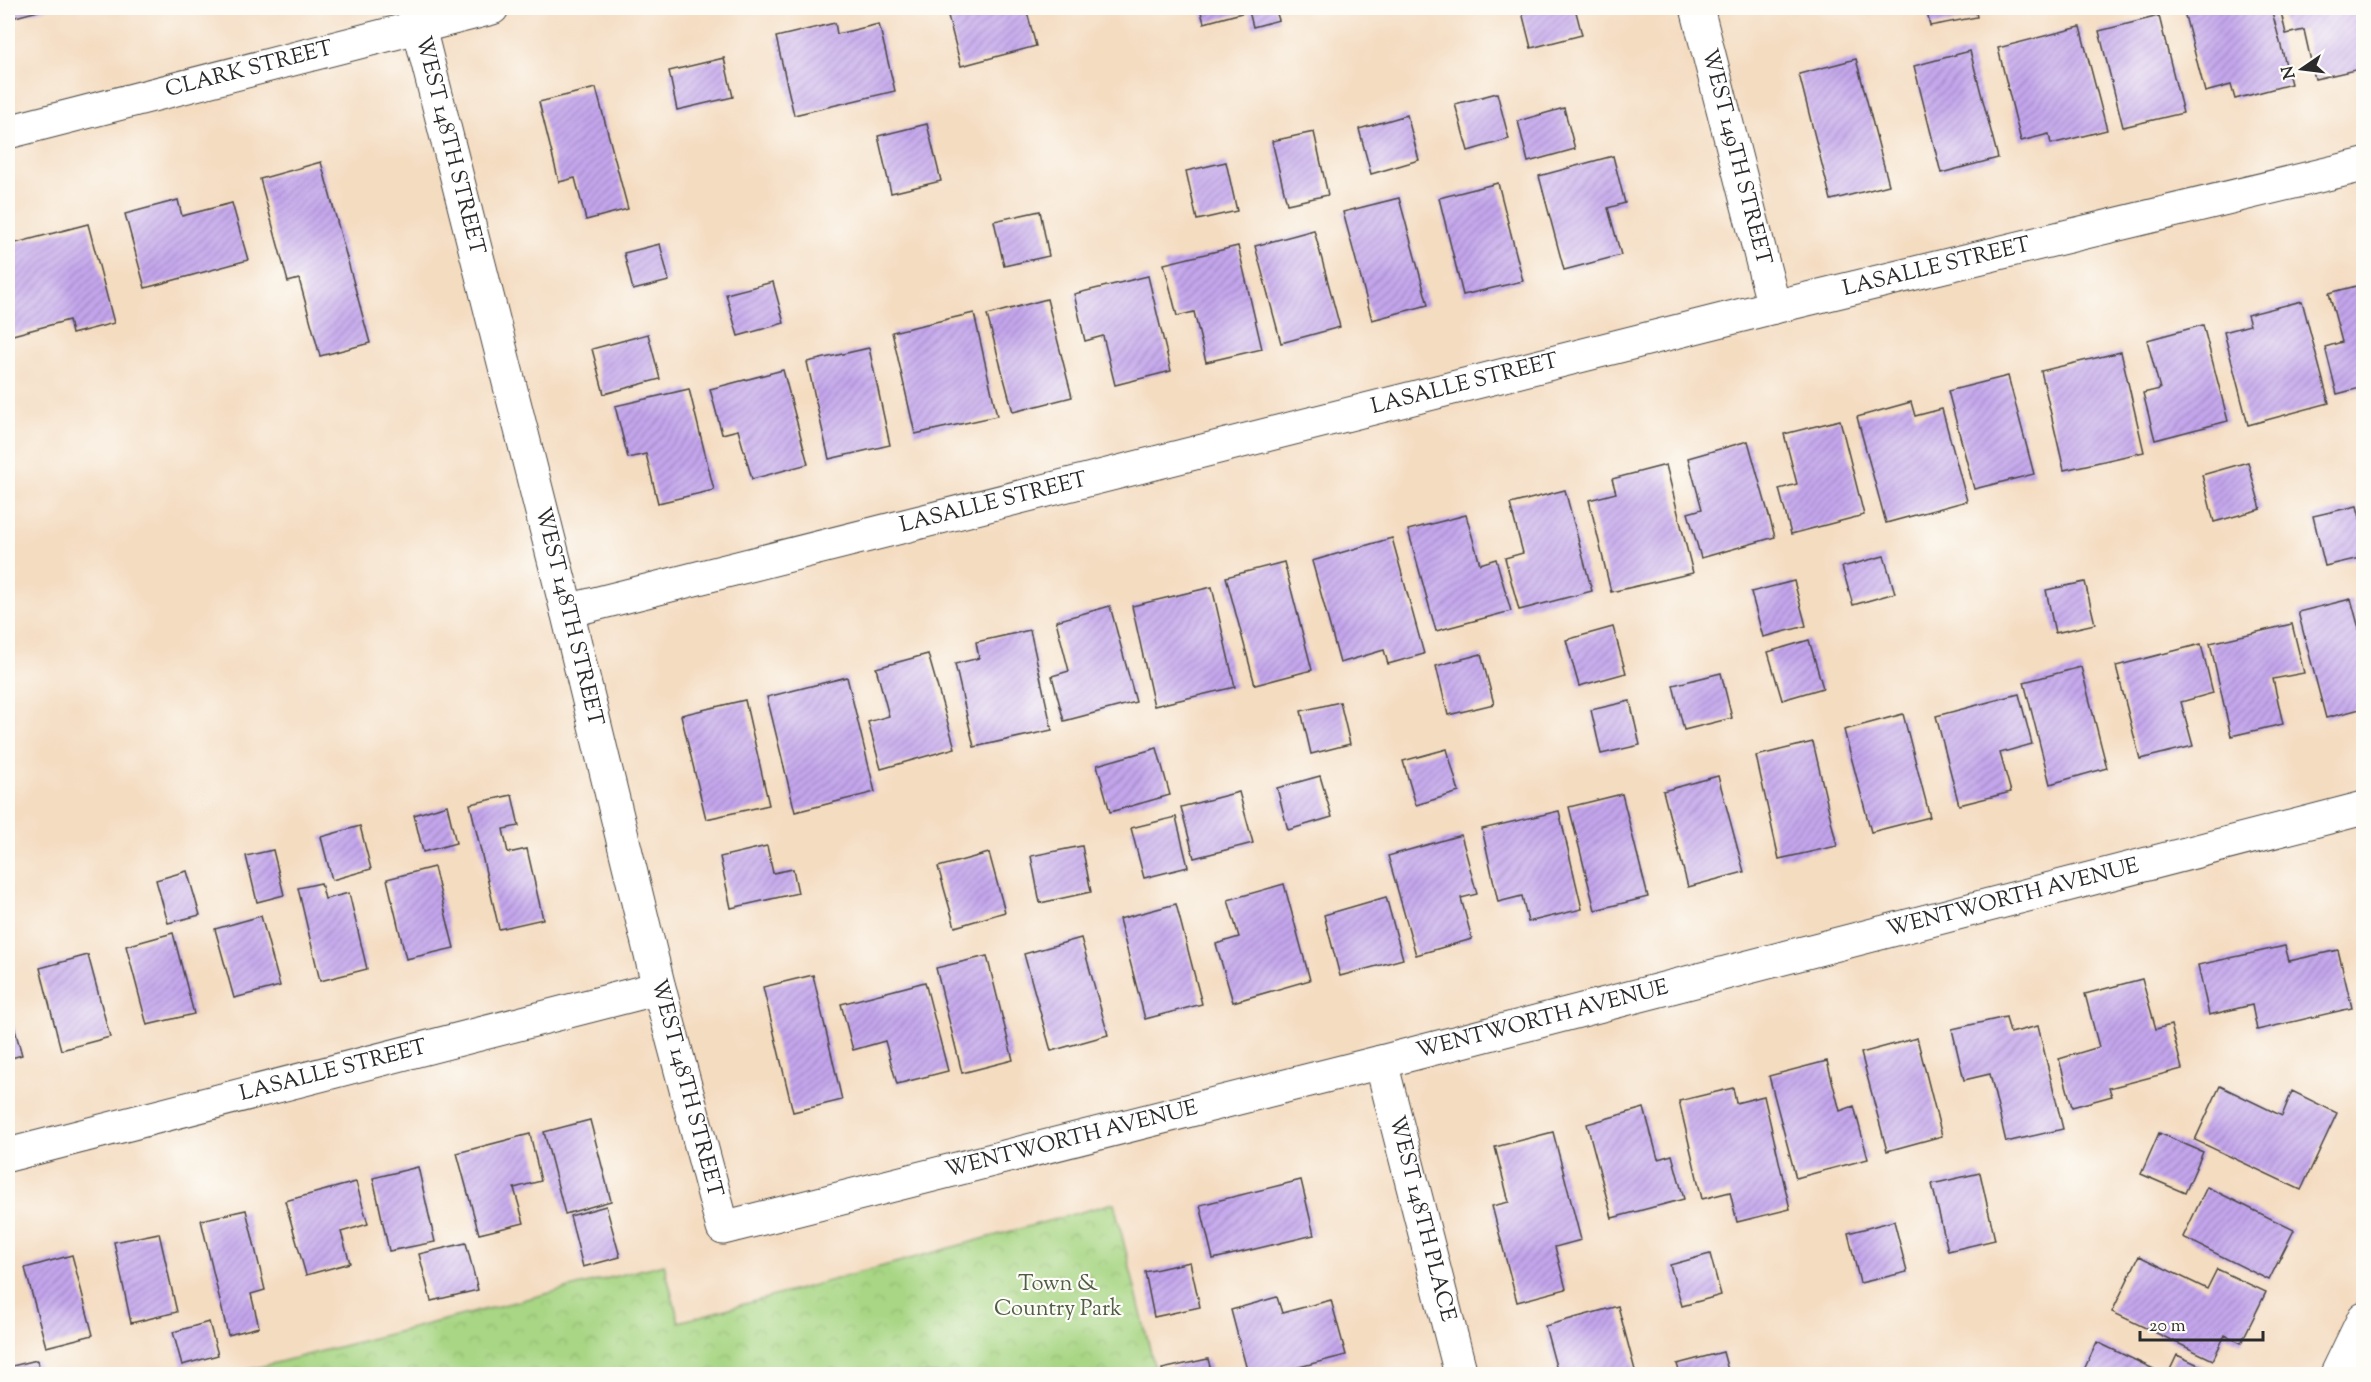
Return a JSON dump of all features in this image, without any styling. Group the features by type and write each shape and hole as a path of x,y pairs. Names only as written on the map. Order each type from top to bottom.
{"street":[{"name":"CLARK STREET","path":"8,132 416,17 492,8"},
{"name":"WEST 149TH STREET","path":"1697,8 1774,307"},
{"name":"WEST 148TH STREET","path":"416,17 567,611 659,988 723,1228"},
{"name":"LASALLE STREET","path":"567,611 1774,307 2364,165"},
{"name":"WENTWORTH AVENUE","path":"723,1228 1381,1062 2364,808"},
{"name":"LASALLE STREET","path":"8,1155 659,988"},
{"name":"WEST 148TH PLACE","path":"1381,1062 1461,1374"},
{"path":"2337,1374 2364,1318"}],"green space":[{"name":"Town & Country Park","path":"1114,1203 1156,1374 236,1373 664,1264 679,1322"}],"building":[{"path":"8,8 49,8 8,19"},
{"path":"946,8 1026,8 1036,46 961,66"},
{"path":"1200,8 1275,8 1279,20 1253,27 1249,11 1204,23"},
{"path":"1521,8 1575,8 1582,35 1531,48"},
{"path":"1926,8 1975,8 1977,17 1930,26"},
{"path":"2183,8 2271,8 2291,84 2235,99 2231,85 2205,92"},
{"path":"2280,8 2359,8 2364,28 2364,68 2315,79 2304,30 2286,34"},
{"path":"2159,16 2183,113 2123,127 2099,31"},
{"path":"835,23 837,34 879,24 895,91 794,115 776,37"},
{"path":"2080,27 2107,130 2051,144 2049,134 2021,141 1998,48"},
{"path":"1970,51 1998,158 1941,173 1914,66"},
{"path":"724,58 733,97 677,110 669,71"},
{"path":"1856,59 1889,185 1831,200 1799,74"},
{"path":"596,88 628,209 586,220 575,178 559,182 539,102"},
{"path":"1497,93 1509,139 1468,151 1455,104"},
{"path":"1564,108 1575,149 1528,162 1518,121"},
{"path":"1407,115 1419,160 1371,174 1359,129"},
{"path":"927,124 941,181 891,193 878,136"},
{"path":"1314,132 1328,195 1287,204 1272,141"},
{"path":"1613,156 1625,203 1608,208 1621,255 1564,270 1539,176"},
{"path":"321,162 370,343 320,356 299,279 288,282 260,179"},
{"path":"1226,162 1237,211 1197,220 1186,171"},
{"path":"1498,183 1523,281 1463,295 1439,198"},
{"path":"1399,198 1428,305 1372,320 1343,212"},
{"path":"178,200 182,216 232,203 248,260 145,288 125,214"},
{"path":"1040,211 1049,256 1004,266 994,221"},
{"path":"88,224 114,323 72,334 69,320 9,336 8,245"},
{"path":"1314,230 1340,327 1281,343 1255,246"},
{"path":"660,244 669,281 633,290 624,253"},
{"path":"1238,246 1262,349 1206,362 1194,312 1177,316 1164,264"},
{"path":"1148,276 1171,371 1115,385 1103,336 1085,341 1074,294"},
{"path":"773,282 784,323 738,336 726,294"},
{"path":"2364,284 2364,387 2337,394 2325,347 2342,342 2329,293"},
{"path":"1047,299 1072,397 1013,412 987,315"},
{"path":"2302,301 2329,403 2248,425 2224,332 2250,325 2247,315"},
{"path":"974,313 997,416 915,434 892,332"},
{"path":"2203,325 2228,421 2155,440 2143,393 2160,389 2147,340"},
{"path":"648,334 660,379 604,394 592,349"},
{"path":"869,348 890,445 829,459 807,362"},
{"path":"2121,352 2144,452 2064,470 2041,371"},
{"path":"783,370 808,464 752,479 738,430 722,434 710,389"},
{"path":"2008,376 2034,474 1974,489 1948,391"},
{"path":"689,389 714,490 658,503 646,454 628,458 615,406"},
{"path":"1911,402 1915,416 1942,409 1967,501 1886,523 1857,417"},
{"path":"1840,420 1864,515 1791,534 1779,489 1797,484 1784,434"},
{"path":"1748,441 1775,537 1701,558 1688,513 1702,509 1688,458"},
{"path":"2248,462 2261,509 2214,522 2202,475"},
{"path":"1666,465 1693,573 1611,592 1589,500 1616,493 1612,479"},
{"path":"1565,490 1592,591 1519,610 1505,558 1523,553 1510,504"},
{"path":"2357,506 2364,533 2364,557 2325,566 2313,516"},
{"path":"1466,515 1480,564 1496,559 1511,611 1436,631 1408,530"},
{"path":"1392,538 1424,654 1388,664 1384,650 1340,663 1312,561"},
{"path":"1884,556 1895,593 1853,605 1842,567"},
{"path":"1284,562 1312,670 1255,685 1226,577"},
{"path":"1794,581 1806,626 1763,637 1751,592"},
{"path":"2085,582 2095,624 2055,633 2046,590"},
{"path":"1212,587 1235,687 1154,706 1132,606"},
{"path":"2351,599 2364,647 2364,708 2326,718 2298,612"},
{"path":"1110,606 1136,702 1064,721 1052,676 1069,671 1056,621"},
{"path":"2292,624 2304,673 2273,679 2283,724 2231,736 2210,643"},
{"path":"1613,627 1626,673 1579,686 1566,640"},
{"path":"1030,630 1052,730 974,747 955,664 979,658 976,642"},
{"path":"1809,640 1823,688 1782,700 1768,652"},
{"path":"2201,644 2213,693 2181,702 2193,746 2140,759 2116,666"},
{"path":"928,654 955,748 881,769 868,722 889,716 876,668"},
{"path":"1481,654 1494,704 1448,715 1436,666"},
{"path":"2081,667 2107,768 2050,784 2024,682"},
{"path":"1721,673 1732,718 1684,730 1673,685"},
{"path":"847,677 875,792 795,812 767,697"},
{"path":"2019,694 2032,744 2000,753 2011,792 1959,805 1936,716"},
{"path":"745,700 769,805 706,819 681,715"},
{"path":"1630,701 1640,745 1601,754 1591,710"},
{"path":"1340,702 1350,744 1311,754 1301,711"},
{"path":"1903,714 1930,817 1871,832 1844,730"},
{"path":"1813,742 1837,846 1779,859 1756,756"},
{"path":"1157,748 1170,795 1110,812 1097,765"},
{"path":"1447,749 1459,792 1416,805 1403,761"},
{"path":"1320,776 1332,817 1288,830 1277,788"},
{"path":"1718,776 1744,872 1688,887 1663,791"},
{"path":"1239,792 1253,843 1194,858 1181,807"},
{"path":"1622,794 1648,897 1595,910 1569,807"},
{"path":"512,795 519,826 503,829 508,853 527,849 543,919 499,929 470,804"},
{"path":"447,805 456,843 423,852 414,815"},
{"path":"1559,811 1582,909 1528,922 1522,896 1498,902 1482,829"},
{"path":"1176,817 1188,867 1144,878 1131,828"},
{"path":"360,826 371,869 332,880 321,837"},
{"path":"1461,835 1477,894 1461,898 1472,939 1416,955 1388,856"},
{"path":"767,846 773,873 793,869 798,893 731,908 720,857"},
{"path":"1082,846 1091,892 1040,903 1031,856"},
{"path":"273,850 284,895 257,902 246,856"},
{"path":"989,853 1005,912 955,927 938,867"},
{"path":"434,867 454,948 406,959 387,879"},
{"path":"187,871 200,915 168,923 156,880"},
{"path":"321,883 325,899 349,893 367,969 320,981 298,888"},
{"path":"1284,884 1310,980 1233,1002 1216,944 1239,937 1228,900"},
{"path":"1386,897 1403,959 1340,976 1324,915"},
{"path":"1176,904 1202,1004 1145,1019 1119,919"},
{"path":"261,916 280,986 234,998 215,929"},
{"path":"173,933 194,1014 147,1025 126,946"},
{"path":"1081,938 1108,1035 1051,1051 1024,954"},
{"path":"2285,946 2289,961 2338,950 2352,1008 2257,1030 2252,1005 2209,1015 2198,965"},
{"path":"88,955 110,1037 61,1050 40,968"},
{"path":"987,956 1013,1060 962,1073 936,968"},
{"path":"813,975 842,1100 793,1112 763,987"},
{"path":"2142,979 2156,1029 2171,1025 2182,1069 2109,1088 2112,1096 2072,1107 2059,1059 2099,1047 2085,994"},
{"path":"925,982 948,1071 897,1084 885,1041 853,1050 841,1004"},
{"path":"8,1005 22,1055 8,1059"},
{"path":"2006,1017 2010,1033 2038,1026 2063,1129 2006,1142 1990,1074 1964,1080 1952,1029"},
{"path":"1917,1038 1942,1136 1887,1151 1861,1053"},
{"path":"1827,1061 1840,1111 1854,1106 1868,1159 1796,1178 1769,1076"},
{"path":"2220,1086 2282,1116 2292,1091 2337,1113 2301,1190 2195,1140"},
{"path":"1733,1088 1736,1103 1764,1096 1790,1209 1737,1222 1730,1192 1702,1199 1679,1101"},
{"path":"1644,1108 1658,1159 1672,1155 1684,1199 1612,1218 1587,1124"},
{"path":"590,1120 611,1201 565,1214 544,1132"},
{"path":"1553,1132 1581,1240 1555,1247 1566,1289 1517,1302 1492,1206 1509,1202 1495,1147"},
{"path":"2159,1133 2203,1152 2185,1193 2141,1174"},
{"path":"530,1134 541,1181 514,1188 524,1223 479,1234 457,1153"},
{"path":"418,1167 435,1242 389,1251 373,1178"},
{"path":"1980,1173 1995,1240 1948,1251 1932,1184"},
{"path":"1301,1180 1314,1235 1213,1259 1200,1205"},
{"path":"356,1182 368,1224 341,1232 350,1263 306,1275 285,1201"},
{"path":"2207,1187 2294,1230 2269,1280 2183,1237"},
{"path":"606,1206 620,1257 583,1267 570,1216"},
{"path":"246,1210 265,1290 251,1294 259,1327 228,1335 201,1220"},
{"path":"1894,1221 1907,1272 1860,1283 1848,1233"},
{"path":"159,1233 177,1312 131,1323 114,1242"},
{"path":"466,1243 478,1290 431,1301 419,1254"},
{"path":"1710,1254 1721,1295 1682,1306 1670,1265"},
{"path":"72,1255 93,1335 46,1347 25,1268"},
{"path":"2139,1256 2207,1289 2217,1269 2266,1292 2241,1343 2225,1335 2213,1360 2112,1312"},
{"path":"1190,1262 1200,1307 1154,1317 1145,1272"},
{"path":"1277,1297 1282,1313 1331,1300 1346,1355 1272,1374 1248,1374 1231,1310"},
{"path":"1618,1306 1636,1374 1575,1374 1574,1372 1558,1374 1545,1326"},
{"path":"209,1322 218,1355 182,1365 173,1332"},
{"path":"2097,1342 2164,1374 2082,1374"},
{"path":"1723,1352 1729,1374 1680,1374 1677,1364"},
{"path":"2177,1355 2218,1374 2168,1374"},
{"path":"1208,1359 1212,1374 1163,1374 1162,1369"},
{"path":"37,1360 40,1374 8,1374 8,1367"}]}
